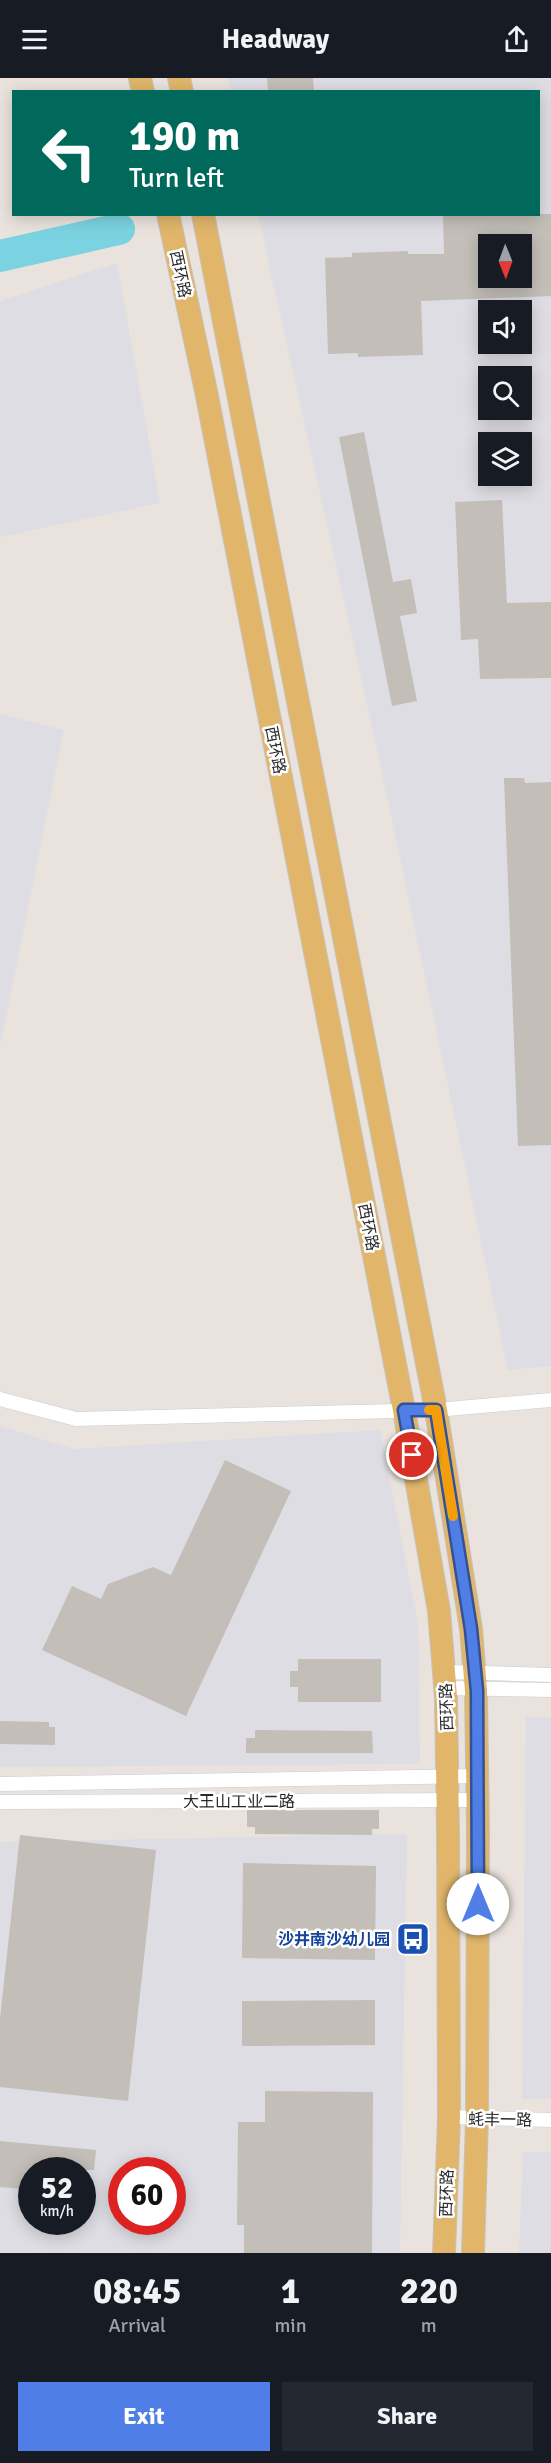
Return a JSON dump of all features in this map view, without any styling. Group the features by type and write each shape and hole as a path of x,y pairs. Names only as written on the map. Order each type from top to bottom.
{"main road":[{"name":"西环路","path":"168,216 206,391 404,1410 439,1611 445,1680 448,1777 449,2117 444,2253"},
{"name":"西环路","path":"203,216 436,1410 471,1629 475,1681 478,1800 477,2118 473,2253"}],"street":[{"path":"0,1399 76,1419 436,1410 551,1400"},
{"path":"475,1681 551,1675"},
{"path":"445,1680 475,1681 551,1690"},
{"name":"大王山工业二路","path":"0,1784 477,1776"},
{"name":"大王山工业二路","path":"0,1802 478,1800"},
{"name":"蚝丰一路","path":"449,2117 551,2120"}],"shaded area":[{"path":"228,78 551,78 551,1366 508,1370 377,749 258,216 540,216 540,90 231,90"},
{"path":"117,263 160,503 0,537 0,301"},
{"path":"0,714 64,730 0,1046"},
{"path":"0,1426 74,1449 380,1430 418,1623 420,1764 0,1767"},
{"path":"526,1717 551,1717 551,2099 522,2099"},
{"path":"407,1834 400,2253 0,2253 0,1842"},
{"path":"523,2152 551,2152 551,2253 519,2253"}],"building":[{"path":"267,78 313,78 314,90 268,90"},
{"path":"551,214 551,296 421,301 423,355 358,357 358,353 328,354 325,258 352,257 352,253 408,251 408,254 444,254 443,216"},
{"path":"364,432 393,582 411,579 417,613 400,616 417,701 392,706 339,437"},
{"path":"502,500 507,603 551,602 551,678 480,679 478,639 461,640 455,502"},
{"path":"504,778 524,778 525,783 551,782 551,1145 518,1146"},
{"path":"225,1460 291,1491 186,1716 42,1650 72,1586 101,1599 108,1584 153,1567 171,1575"},
{"path":"298,1659 381,1659 381,1702 298,1702 298,1687 290,1687 290,1671 298,1671"},
{"path":"0,1721 49,1722 49,1727 55,1727 55,1745 0,1744"},
{"path":"255,1730 372,1731 373,1753 246,1753 246,1738 255,1738"},
{"path":"247,1810 379,1810 379,1829 372,1829 372,1835 255,1834 255,1827 247,1827"},
{"path":"20,1835 156,1850 128,2101 0,2087 0,2019"},
{"path":"243,1863 376,1866 375,1960 242,1958"},
{"path":"375,2000 375,2045 242,2046 242,2001"},
{"path":"265,2091 373,2092 372,2253 244,2253 244,2225 237,2225 238,2122 265,2122"},
{"path":"0,2141 96,2150 95,2157 18,2157 18,2189 0,2187"}],"waterway":[{"path":"0,256 119,229"}],"slow traffic":[{"path":"429,1410 436,1410 453,1516"}],"place":[{"name":"沙井南沙幼儿园","path":"413,1939"}],"route":[{"path":"412,1455 404,1410 436,1410 471,1629 477,1691 478,1904"}]}
